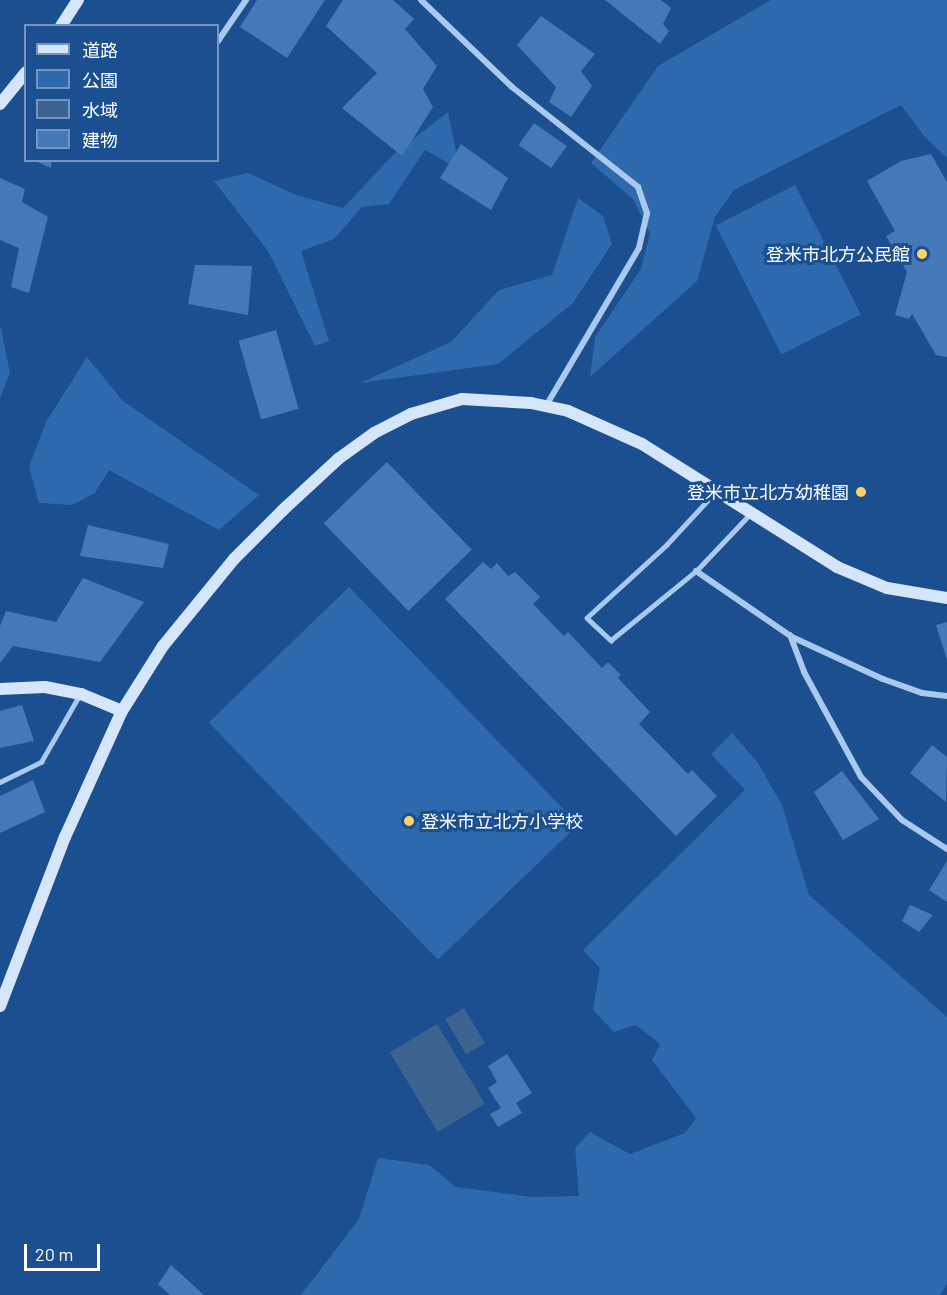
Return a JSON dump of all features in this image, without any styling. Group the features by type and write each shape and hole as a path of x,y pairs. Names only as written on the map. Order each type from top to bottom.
{"street":[{"path":"62,24 78,0"},
{"path":"219,40 246,0"},
{"path":"421,0 512,87 638,187 647,213 639,248 546,406"},
{"path":"0,104 24,74"},
{"path":"0,1006 65,837 122,711 163,646 234,559 338,459 374,433 411,414 462,399 546,406 596,422 642,444 837,567 887,588 947,598"},
{"path":"696,571 790,635 883,678 922,693 947,696"},
{"path":"790,635 804,672 861,777 902,820 947,849"},
{"path":"0,689 45,687 81,694 122,711"}],"lane":[{"path":"716,492 667,545 587,618 611,640 696,571 750,514"},
{"path":"0,782 41,762 81,694"}],"green space":[{"path":"771,0 947,0 947,158 924,136 901,105 734,190 715,217 697,281 590,377 595,337 641,269 650,233 633,199 591,163 658,66"},
{"path":"448,112 460,170 425,150 389,204 362,207 334,239 301,251 329,341 315,346 268,251 214,181 248,173 296,195 343,208 394,154"},
{"path":"795,185 861,314 782,355 716,225"},
{"path":"578,198 603,216 612,244 573,303 498,364 360,383 451,342 499,290 552,275"},
{"path":"0,329 10,373 0,398"},
{"path":"87,357 123,401 259,495 219,530 109,470 95,493 72,505 39,503 29,467 46,422"},
{"path":"349,587 578,824 438,960 209,722"},
{"path":"732,733 758,763 782,805 809,895 947,1017 947,1284 940,1295 301,1295 359,1219 378,1158 429,1165 456,1187 532,1197 579,1196 575,1148 590,1132 630,1154 685,1133 696,1118 652,1060 660,1044 636,1025 614,1032 593,1010 600,968 583,950 745,790 711,754"}],"water":[{"path":"464,1008 485,1043 466,1054 445,1019"},
{"path":"437,1024 485,1104 438,1132 390,1052"}],"building":[{"path":"257,0 325,0 287,58 240,27"},
{"path":"343,0 393,0 414,19 405,29 437,66 423,89 433,107 402,156 342,108 377,73 326,26"},
{"path":"605,0 661,0 671,8 663,24 669,31 660,44"},
{"path":"541,16 595,54 581,71 592,86 571,117 549,102 556,87 517,45"},
{"path":"534,123 567,146 551,168 519,145"},
{"path":"461,144 508,178 491,210 440,178"},
{"name":"登米市北方公民館","path":"931,154 947,182 947,357 936,355 912,314 909,319 895,315 907,272 886,236 895,231 867,181 901,161"},
{"path":"38,162 52,162 51,168"},
{"path":"0,178 25,189 22,202 48,217 29,293 11,287 19,248 0,240"},
{"path":"195,265 252,266 248,315 188,304"},
{"path":"276,330 299,409 261,420 239,341"},
{"path":"387,462 472,550 408,611 324,523"},
{"path":"88,525 169,544 163,568 80,556"},
{"path":"483,562 491,569 497,563 508,576 515,572 540,597 533,604 564,636 568,632 602,668 608,662 621,675 618,678 650,712 639,724 688,774 692,770 717,796 676,836 445,599"},
{"path":"83,578 144,602 100,662 13,646 0,663 0,626 6,611 56,622"},
{"path":"947,622 947,660 936,625"},
{"path":"22,705 34,741 0,748 0,711"},
{"path":"932,745 947,757 946,802 910,773"},
{"path":"842,771 879,819 843,840 814,792"},
{"path":"33,780 45,812 0,833 0,796"},
{"path":"947,861 947,902 929,890"},
{"path":"910,905 933,915 919,932 902,921"},
{"path":"507,1054 532,1093 516,1103 522,1113 498,1127 490,1114 501,1108 488,1088 497,1082 488,1066"},
{"path":"171,1265 204,1295 170,1295 158,1284"}],"place":[{"name":"登米市北方公民館","path":"922,254"},
{"name":"登米市立北方幼稚園","path":"861,492"},
{"name":"登米市立北方小学校","path":"409,821"}]}
